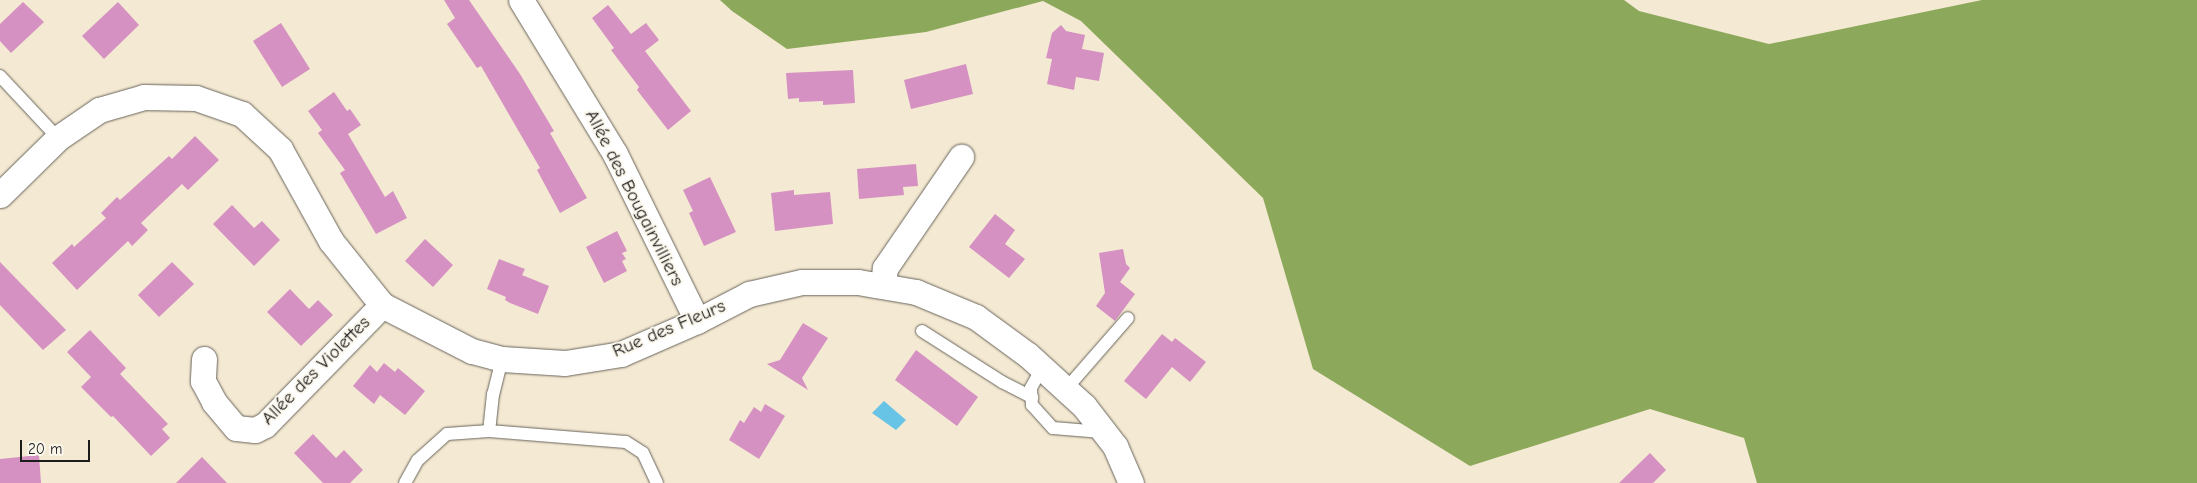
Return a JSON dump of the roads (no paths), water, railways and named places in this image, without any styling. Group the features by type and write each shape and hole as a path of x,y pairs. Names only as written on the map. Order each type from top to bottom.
{"street":[{"name":"Allée des Bougainvilliers","path":"521,0 615,154 697,321"},
{"name":"Rue des Fleurs","path":"0,194 58,138 99,110 144,97 196,98 242,114 280,149 331,241 382,305 472,350 502,359 564,364 621,354 697,321 749,294 802,282 858,282 916,292 976,317 1066,389 1084,406 1115,446 1131,483"},
{"path":"883,286 885,268 960,157"},
{"name":"Allée des Violettes","path":"204,359 203,381 214,402 236,428 255,430 265,425 382,305"}],"lane":[{"path":"0,76 58,138"},
{"path":"1066,389 1128,318"},
{"path":"922,331 1002,382 1032,397"},
{"path":"489,431 493,394 502,359"},
{"path":"1042,368 1031,388 1032,405 1053,428 1104,432"},
{"path":"405,483 418,460 447,434 489,431 626,442 643,453 658,483"}],"water":[{"path":"884,401 906,420 896,430 872,413"}]}
